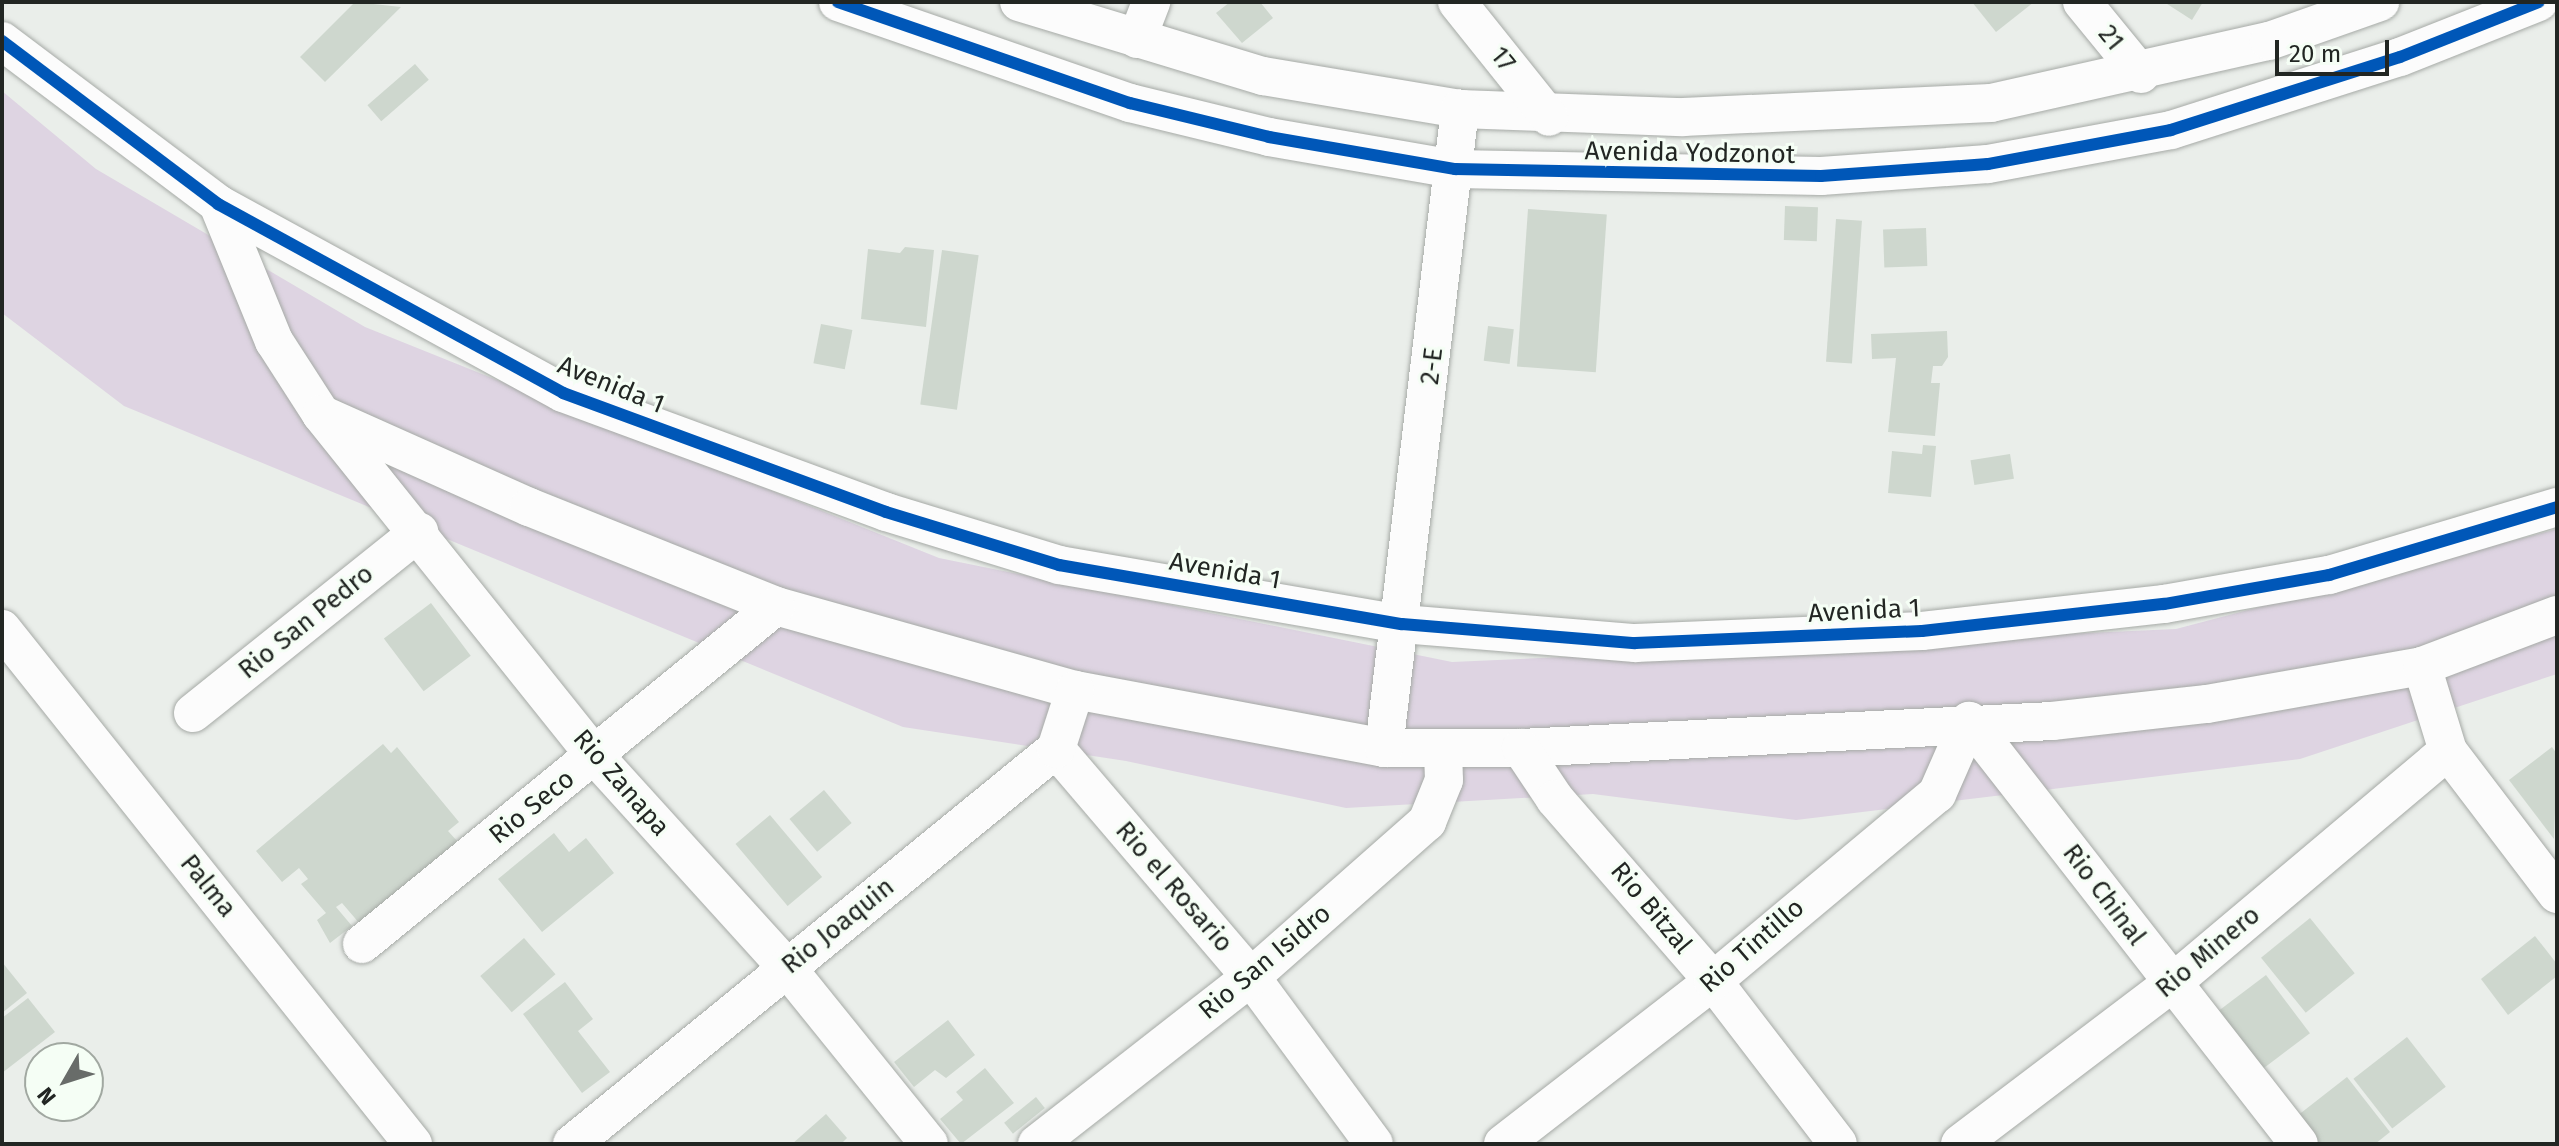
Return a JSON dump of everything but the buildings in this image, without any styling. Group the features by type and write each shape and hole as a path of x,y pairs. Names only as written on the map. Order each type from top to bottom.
{"street":[{"name":"Avenida Yodzonot","path":"838,2 920,36 1130,103 1269,137 1455,169 1821,176 1988,164 2171,130 2400,57 2539,2"},
{"name":"Avenida Yodzonot","path":"1019,2 1263,76 1460,109 1549,117 1808,114 1991,103 2141,74 2269,41 2380,2"},
{"path":"1137,39 1151,2"},
{"name":"17","path":"1457,2 1549,117"},
{"name":"21","path":"2082,2 2141,74"},
{"path":"2380,2 2400,57"},
{"name":"Avenida 1","path":"2,41 218,204 563,393 886,512 1059,565 1402,624 1635,643 1922,631 2164,604 2329,575 2557,507"},
{"name":"2-E","path":"1384,748 1402,624 1460,109"},
{"name":"Rio Zanapa","path":"218,204 274,341 321,414 419,532 595,756 787,968 929,1144"},
{"path":"321,414 529,507 776,606 1075,690 1384,748 1521,748 1969,721 2052,721 2207,704 2422,666 2557,615"},
{"name":"Rio San Pedro","path":"193,713 419,532"},
{"name":"Rio Seco","path":"362,944 776,606"},
{"name":"Palma","path":"2,629 413,1144"},
{"path":"2422,666 2448,751 2557,894"},
{"path":"1056,749 1075,690"},
{"name":"Rio Tintillo","path":"1503,1144 1713,981 1937,794 1969,721"},
{"name":"Rio Chinal","path":"1969,721 2171,984 2299,1144"},
{"name":"Rio San Isidro","path":"1037,1144 1251,977 1427,822 1444,780 1443,748"},
{"name":"Rio Bitzal","path":"1521,748 1555,799 1713,981 1838,1144"},
{"name":"Rio Joaquin","path":"572,1144 1056,749"},
{"name":"Rio el Rosario","path":"1056,749 1251,977 1374,1144"},
{"name":"Rio Minero","path":"1960,1144 2171,984 2448,751"}],"shaded area":[{"path":"2,91 96,169 365,327 939,558 1452,662 2176,629 2557,529 2557,674 2300,759 1796,820 1593,794 1346,808 1126,761 903,727 124,406 2,313"}],"cycle path":[{"path":"838,2 1130,103 1269,137 1455,169 1821,176 1988,164 2171,130 2400,57 2539,2"},
{"path":"2,41 218,204 563,393 886,512 1059,565 1402,624 1635,643 1922,631 2164,604 2329,575 2557,507"}]}
